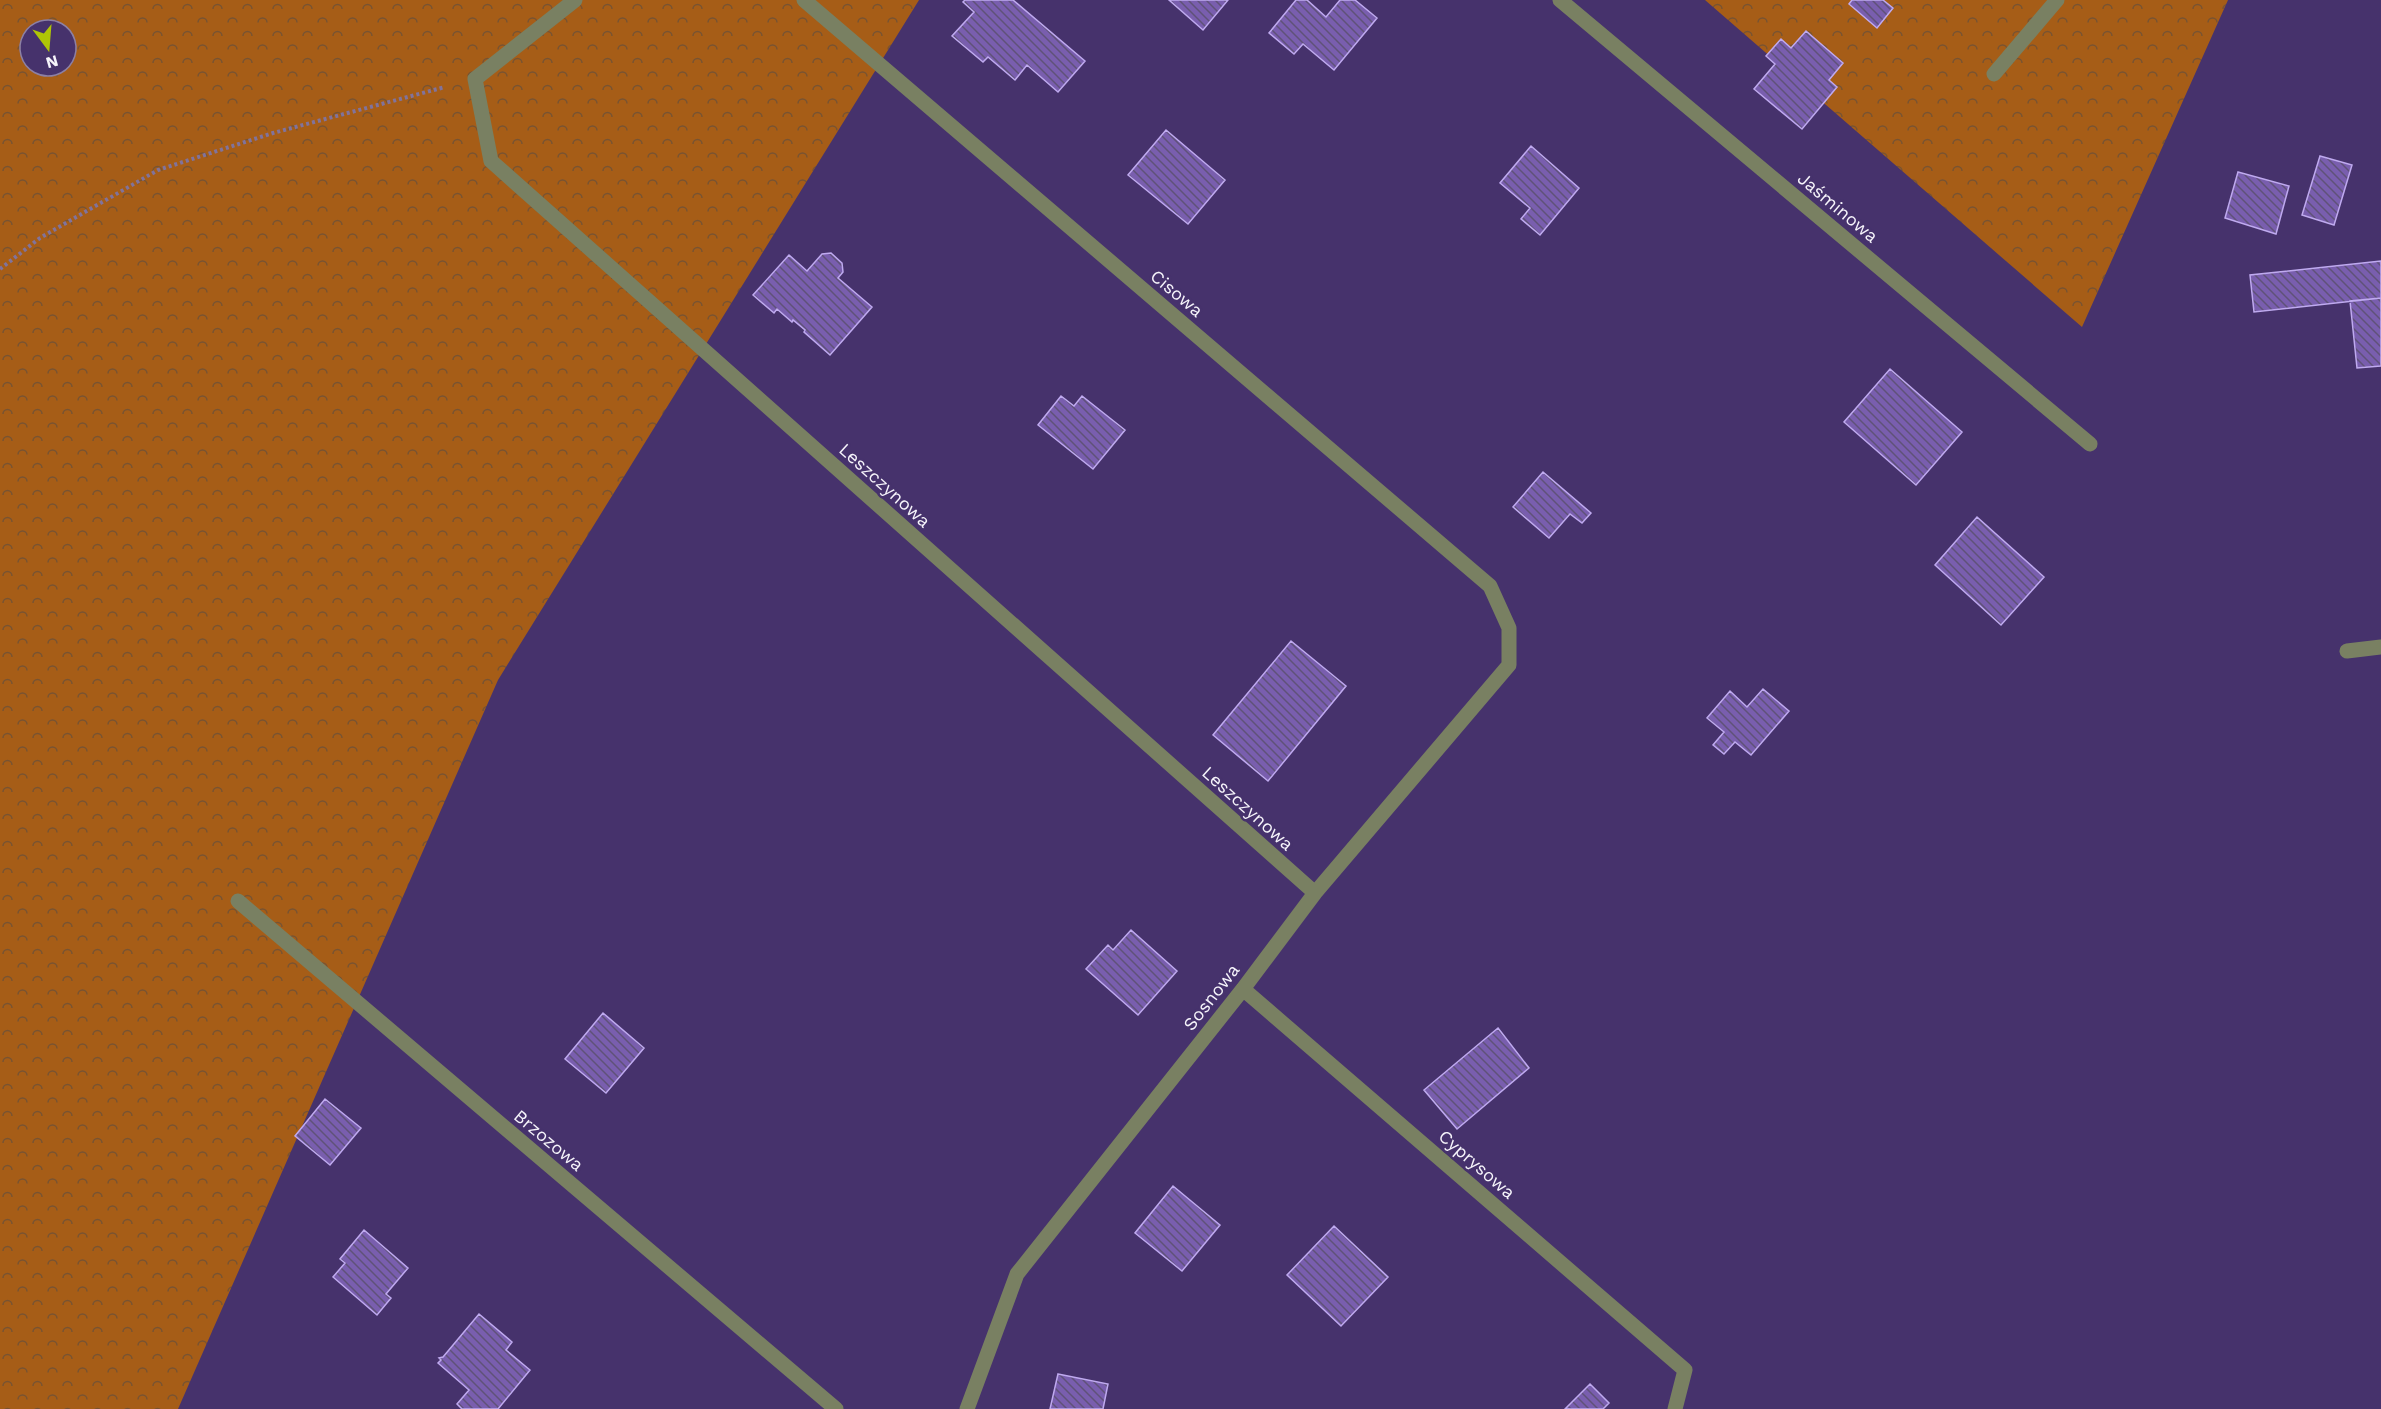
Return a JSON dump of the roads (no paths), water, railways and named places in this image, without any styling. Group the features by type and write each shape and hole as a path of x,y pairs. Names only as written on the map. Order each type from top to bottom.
{"street":[{"name":"Leszczynowa","path":"575,0 475,79 491,160 1315,893"},
{"name":"Cisowa","path":"804,0 1491,586 1509,628"},
{"name":"Jaśminowa","path":"1560,0 2090,444"},
{"path":"1994,74 2057,0"},
{"name":"Sosnowa","path":"967,1409 1017,1274 1243,989 1315,893 1509,665 1509,628"},
{"path":"2347,651 2381,647"},
{"name":"Brzozowa","path":"238,901 836,1409"},
{"name":"Cyprysowa","path":"1243,989 1685,1370 1675,1409"}]}
